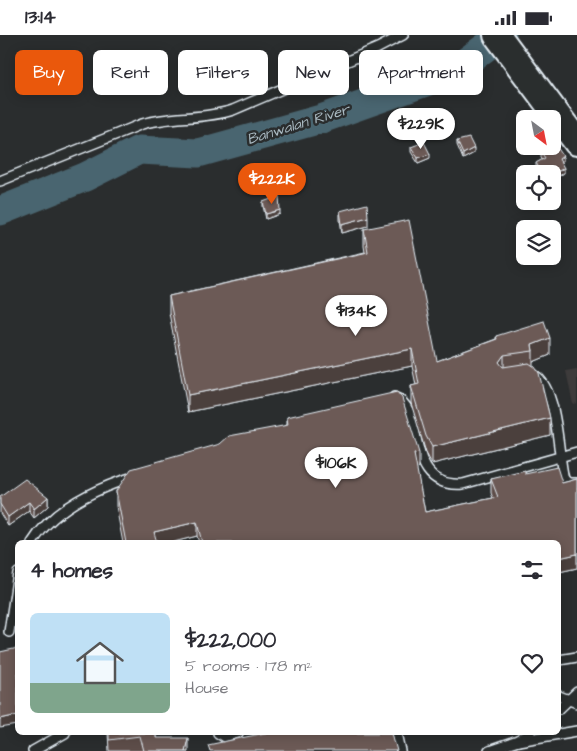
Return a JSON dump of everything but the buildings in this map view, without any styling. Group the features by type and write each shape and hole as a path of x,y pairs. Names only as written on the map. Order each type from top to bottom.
{"main road":[{"path":"498,35 577,142"}],"lane":[{"path":"0,181 142,124 159,119 217,115 233,110 378,48 403,35"},
{"path":"522,375 530,373 537,376 546,386 561,455 564,479 568,483 577,483"},
{"path":"386,397 396,398 406,406 423,462 430,473 445,483 463,484 577,452"},
{"path":"34,540 56,514 120,481 145,473"},
{"path":"9,632 15,593"},
{"path":"561,660 577,657"},
{"path":"561,708 573,702 577,692"},
{"path":"561,697 573,702"},
{"path":"561,734 577,731"},
{"path":"33,751 61,735"},
{"path":"397,735 400,751"},
{"path":"518,741 527,735"},
{"path":"489,751 518,741 553,735"}],"shaded area":[{"path":"577,369 577,403 573,404 566,371"}],"waterway":[{"name":"Banwalan River","path":"0,211 85,177 139,150 198,153 321,119 451,73 502,35"}]}
